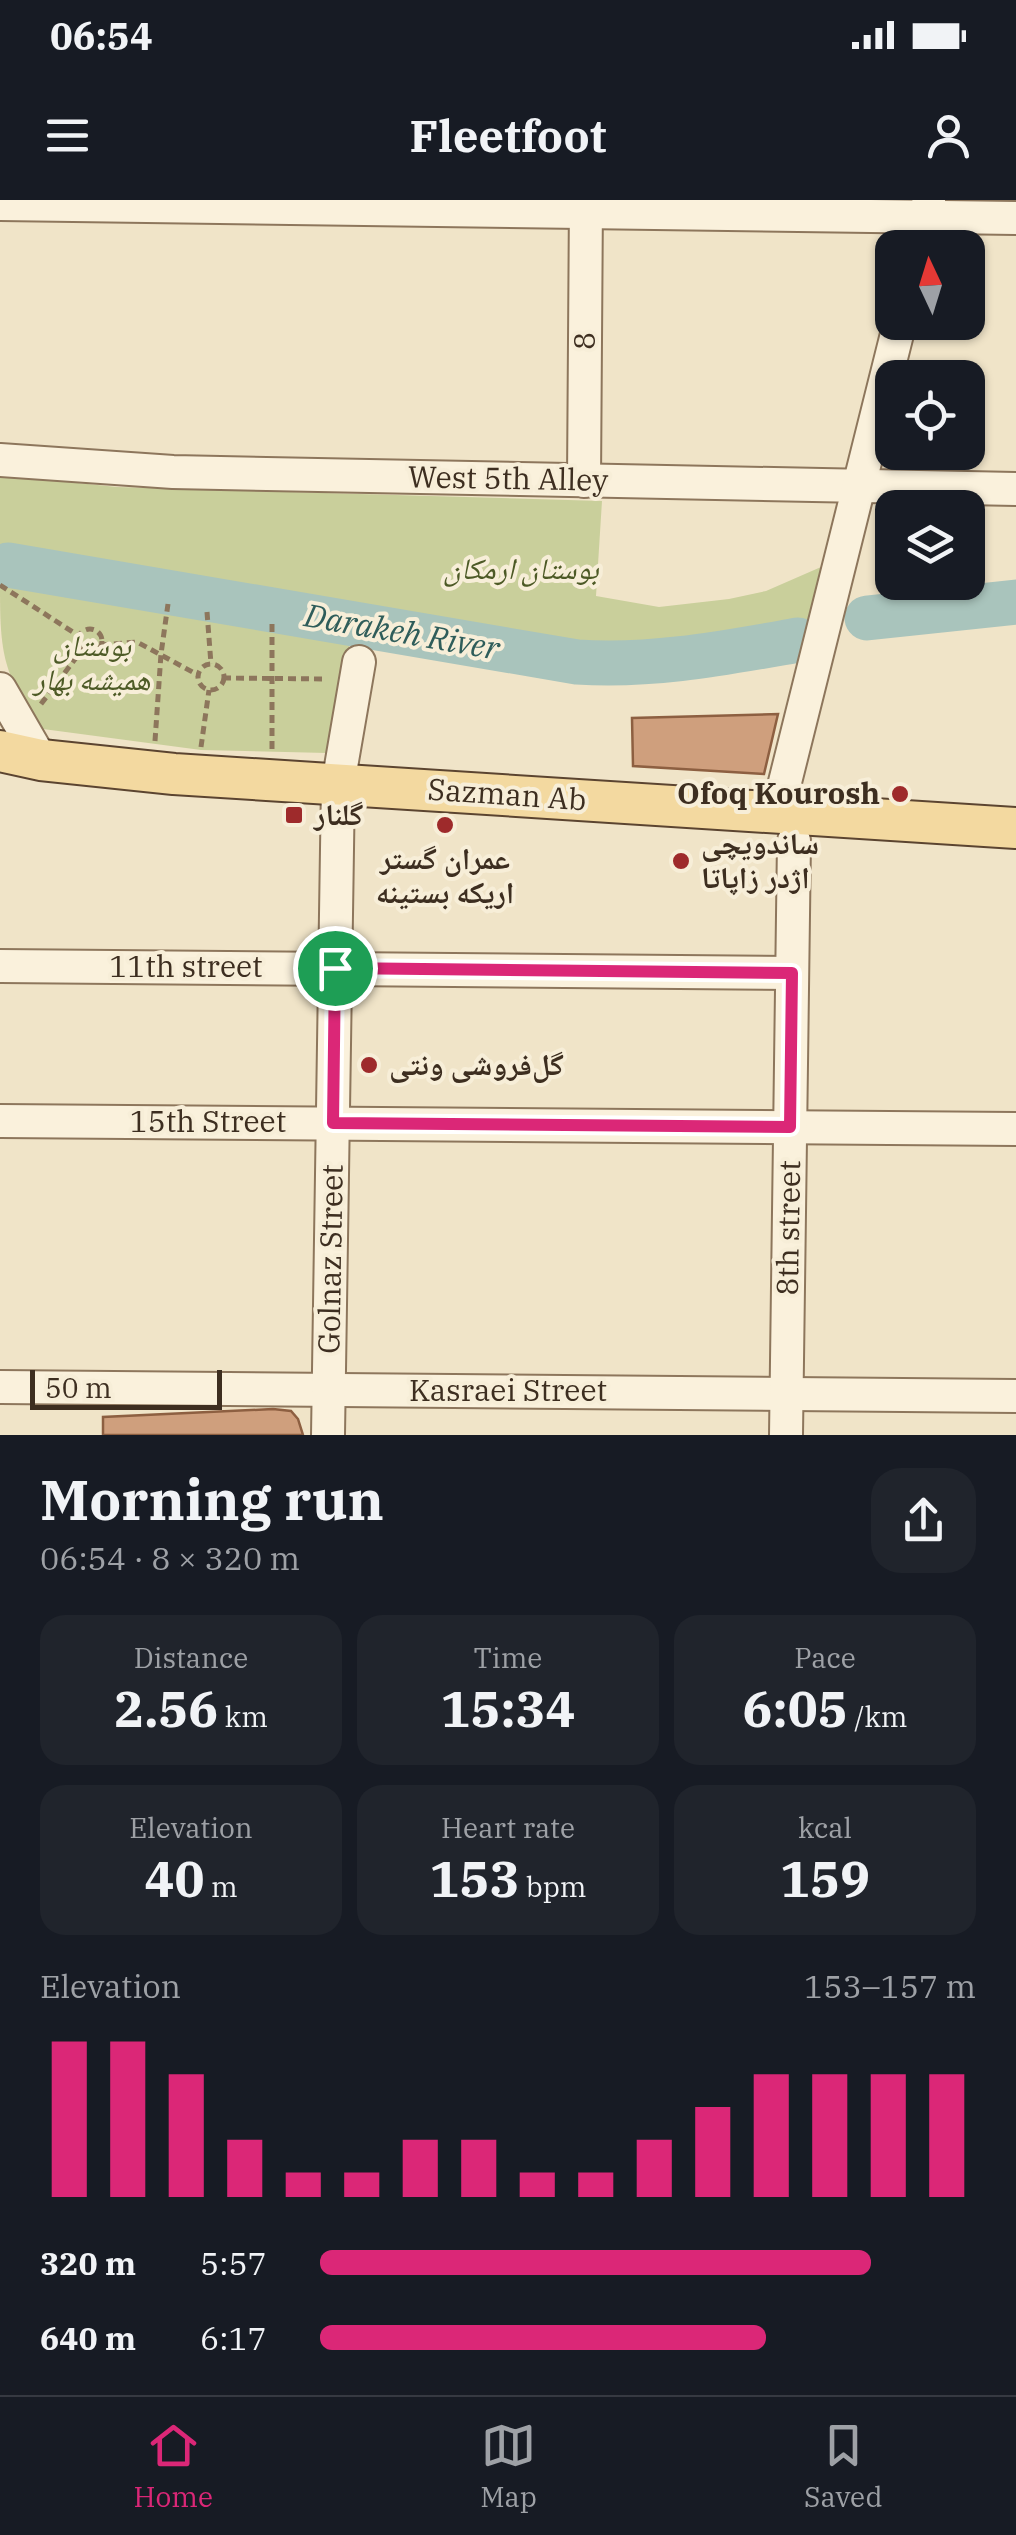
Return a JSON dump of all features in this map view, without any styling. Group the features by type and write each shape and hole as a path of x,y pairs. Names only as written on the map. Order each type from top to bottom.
{"main road":[{"name":"Sazman Ab","path":"0,750 41,760 174,774 338,784 785,828 1016,828"}],"street":[{"path":"0,204 586,205 924,221 1016,218"},
{"name":"8","path":"584,481 586,205"},
{"name":"8th street","path":"786,1435 792,973 785,828 896,340"},
{"name":"West 5th Alley","path":"0,460 173,472 1016,489"},
{"name":"Golnaz Street","path":"328,1435 338,784 350,671"},
{"path":"0,689 41,760"},
{"name":"11th street","path":"0,966 792,973"},
{"name":"15th Street","path":"0,1120 1016,1129"},
{"name":"Kasraei Street","path":"0,1387 1016,1396"}],"path":[{"path":"0,585 79,636 82,650 32,716"},
{"path":"155,744 168,604"},
{"path":"206,612 210,664"},
{"path":"272,624 272,754"},
{"path":"79,636 93,630 101,638 101,645"},
{"path":"82,650 93,653 101,645 136,642 198,674 202,686 209,690"},
{"path":"198,674 210,664 218,667 223,678 220,685 209,690"},
{"path":"223,678 350,671"},
{"path":"200,750 209,690"}],"green space":[{"name":"بوستان ارمکان","path":"0,478 117,487 602,501 596,596 659,607 766,591 821,567 809,622 784,632 729,645 585,652 0,548"},
{"name":"بوستان همیشه بهار","path":"7,576 351,637 327,753 201,750 43,729 18,692 5,659 0,578"}],"building":[{"path":"778,714 764,774 633,766 632,718"},
{"path":"291,1411 303,1435 103,1435 103,1417"}],"waterway":[{"name":"Darakeh River","path":"8,565 577,662 661,661 798,640"},
{"name":"Darakeh River","path":"867,618 1016,602"}],"place":[{"name":"Ofoq Kourosh","path":"900,794"},
{"name":"گلنار","path":"294,815"},
{"name":"عمران گستر اریکه بستینه","path":"445,825"},
{"name":"ساندویچی اژدر زاپاتا","path":"681,861"},
{"name":"گل‌فروشی ونتی","path":"369,1065"}],"route":[{"path":"335,968 792,973 790,1127 333,1123 335,968"}]}
